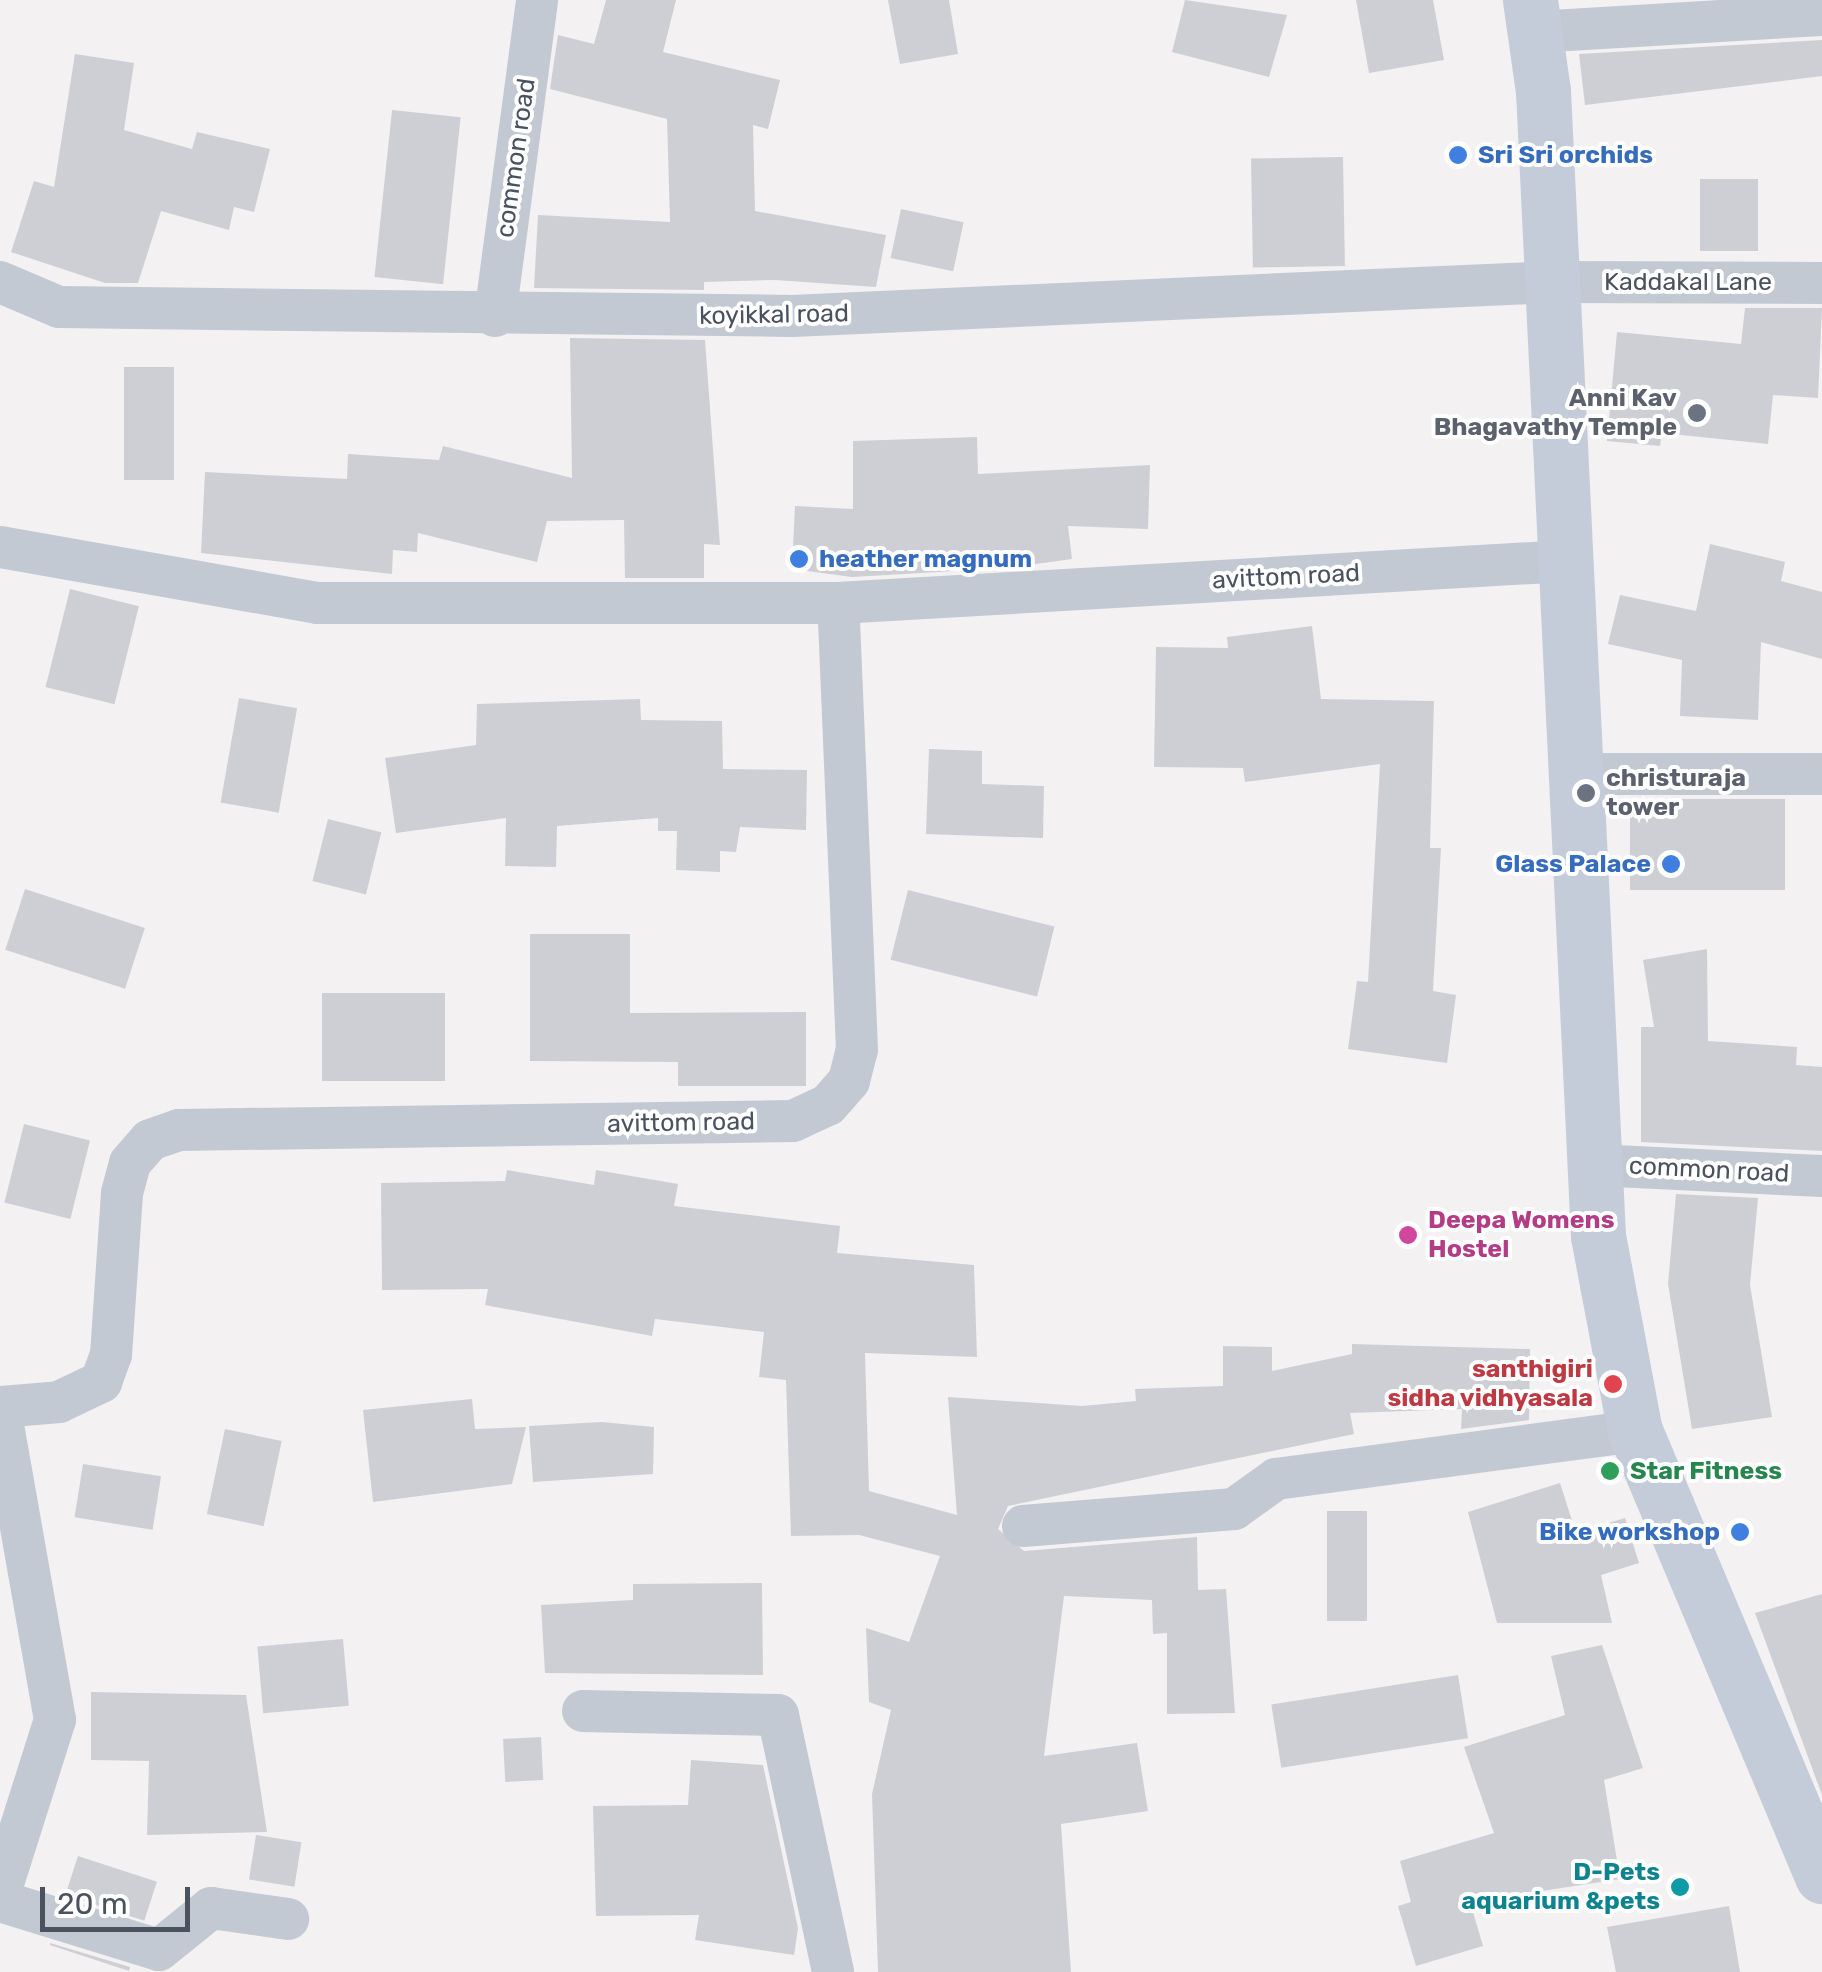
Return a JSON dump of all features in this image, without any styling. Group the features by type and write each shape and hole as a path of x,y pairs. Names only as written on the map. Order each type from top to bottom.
{"main road":[{"path":"1532,16 1553,282 1598,1236 1634,1431 1822,1876"}],"street":[{"name":"common road","path":"496,316 538,0"},
{"path":"1532,16 1822,15"},
{"name":"koyikkal road","path":"0,282 59,307 496,316 792,316 1553,282"},
{"name":"Kaddakal Lane","path":"1553,282 1822,283"},
{"path":"0,547 318,603 838,604"},
{"name":"avittom road","path":"0,1893 55,1720 0,1406 59,1402 101,1382 111,1355 122,1193 130,1163 150,1140 179,1130 793,1121 828,1106 848,1082 857,1050 838,604 1567,561"},
{"path":"1575,774 1822,774"},
{"name":"common road","path":"1595,1164 1822,1176"},
{"path":"1023,1526 1234,1510 1276,1480 1634,1431"},
{"path":"583,1711 778,1715 833,1972"},
{"path":"0,1901 159,1950 211,1908 288,1919"}],"building":[{"path":"606,0 676,0 663,52 780,80 768,129 753,125 755,211 886,235 876,287 775,280 704,282 704,290 534,288 538,215 670,222 667,119 550,89 558,35 594,44"},
{"path":"888,0 949,0 958,54 900,64"},
{"path":"1185,0 1287,15 1269,77 1172,52"},
{"path":"1356,0 1433,0 1444,60 1369,73"},
{"path":"1822,40 1822,76 1585,105 1579,54"},
{"path":"75,54 134,63 124,130 192,149 197,132 270,149 254,212 234,207 229,230 161,211 138,283 105,283 11,252 34,181 54,187"},
{"path":"392,110 461,117 443,284 374,277"},
{"path":"1343,157 1345,266 1253,268 1251,159"},
{"path":"1700,179 1758,179 1758,251 1700,251"},
{"path":"901,209 964,222 953,271 891,258"},
{"path":"1745,308 1822,308 1818,398 1773,395 1768,444 1662,433 1660,446 1607,441 1617,332 1741,344"},
{"path":"570,338 705,340 720,545 704,544 704,578 625,578 624,520 547,521 537,562 418,533 417,552 393,550 392,574 201,553 205,472 347,479 348,454 439,460 443,446 572,478"},
{"path":"124,367 174,367 174,480 124,480"},
{"path":"977,437 978,474 1150,465 1148,529 1068,526 1072,559 1006,568 852,577 792,569 795,506 853,509 853,441"},
{"path":"1710,544 1785,562 1781,581 1822,592 1822,659 1761,642 1758,720 1680,716 1682,660 1608,644 1620,595 1696,611"},
{"path":"70,589 139,606 114,704 46,687"},
{"path":"1312,626 1321,699 1434,701 1430,848 1441,848 1433,991 1456,995 1447,1063 1348,1049 1357,981 1368,982 1380,764 1245,782 1243,768 1154,767 1156,647 1228,648 1227,637"},
{"path":"239,698 297,708 279,813 221,802"},
{"path":"640,699 641,720 722,721 723,769 807,770 806,830 740,827 736,852 720,851 720,872 676,870 677,831 658,831 658,818 557,826 556,867 505,866 506,818 396,833 385,758 476,745 477,704"},
{"path":"929,749 982,751 982,784 1044,786 1043,838 926,834"},
{"path":"1630,799 1785,799 1785,890 1630,890"},
{"path":"328,819 381,832 366,894 313,881"},
{"path":"25,889 145,928 125,989 5,950"},
{"path":"908,890 1055,927 1037,996 891,960"},
{"path":"530,934 630,934 630,1013 806,1012 806,1086 678,1086 678,1062 530,1061"},
{"path":"1707,949 1708,1041 1797,1047 1796,1065 1822,1067 1822,1151 1641,1142 1641,1027 1654,1027 1643,960"},
{"path":"322,993 445,993 445,1081 322,1081"},
{"path":"24,1124 90,1140 70,1219 4,1203"},
{"path":"507,1170 594,1185 596,1170 678,1184 674,1206 840,1226 837,1253 974,1265 977,1357 865,1353 869,1491 957,1515 948,1397 1082,1406 1136,1401 1135,1389 1223,1386 1223,1346 1272,1347 1272,1371 1352,1354 1352,1344 1530,1349 1529,1420 1461,1429 1462,1409 1350,1413 1354,1434 1008,1506 998,1529 1024,1551 1197,1537 1198,1590 1226,1589 1235,1713 1167,1714 1167,1633 1153,1634 1152,1600 1064,1596 1044,1756 1137,1743 1148,1811 1061,1824 1071,1972 878,1972 872,1794 891,1710 869,1702 866,1628 909,1642 940,1556 859,1535 791,1536 786,1380 759,1377 764,1332 655,1319 652,1336 485,1305 488,1289 382,1290 381,1183 505,1181"},
{"path":"1676,1194 1758,1198 1750,1285 1772,1417 1692,1429 1668,1284"},
{"path":"472,1399 475,1429 526,1427 512,1484 373,1502 363,1410"},
{"path":"602,1422 654,1427 653,1474 533,1482 529,1426"},
{"path":"225,1429 282,1441 264,1526 207,1514"},
{"path":"83,1464 161,1476 153,1530 75,1517"},
{"path":"1560,1483 1576,1533 1625,1518 1639,1563 1601,1575 1612,1623 1497,1623 1468,1512"},
{"path":"1327,1511 1367,1511 1367,1621 1327,1621"},
{"path":"762,1583 763,1675 545,1673 541,1605 633,1600 633,1584"},
{"path":"1822,1594 1822,1795 1755,1613"},
{"path":"343,1639 349,1706 263,1713 257,1646"},
{"path":"1602,1645 1643,1768 1604,1780 1620,1879 1470,1902 1483,1946 1416,1966 1398,1906 1411,1902 1400,1861 1494,1833 1464,1747 1565,1715 1551,1656"},
{"path":"1458,1675 1468,1738 1281,1768 1271,1705"},
{"path":"91,1692 246,1695 267,1832 147,1835 149,1761 91,1760"},
{"path":"541,1737 543,1780 505,1782 503,1739"},
{"path":"691,1760 763,1765 798,1928 794,1955 695,1940 699,1915 596,1916 593,1806 688,1805"},
{"path":"256,1835 301,1842 294,1887 249,1879"},
{"path":"78,1856 157,1882 144,1921 65,1895"},
{"path":"1729,1906 1740,1972 1616,1972 1607,1927"},
{"path":"50,1945 130,1967 129,1971"}],"place":[{"name":"Sri Sri orchids","path":"1458,155"},
{"name":"Anni Kav Bhagavathy Temple","path":"1697,413"},
{"name":"heather magnum","path":"799,559"},
{"name":"christuraja tower","path":"1586,793"},
{"name":"Glass Palace","path":"1671,864"},
{"name":"Deepa Womens Hostel","path":"1408,1235"},
{"name":"santhigiri sidha vidhyasala","path":"1613,1384"},
{"name":"Star Fitness","path":"1610,1471"},
{"name":"Bike workshop","path":"1740,1532"},
{"name":"D-Pets aquarium &pets","path":"1680,1887"}]}
